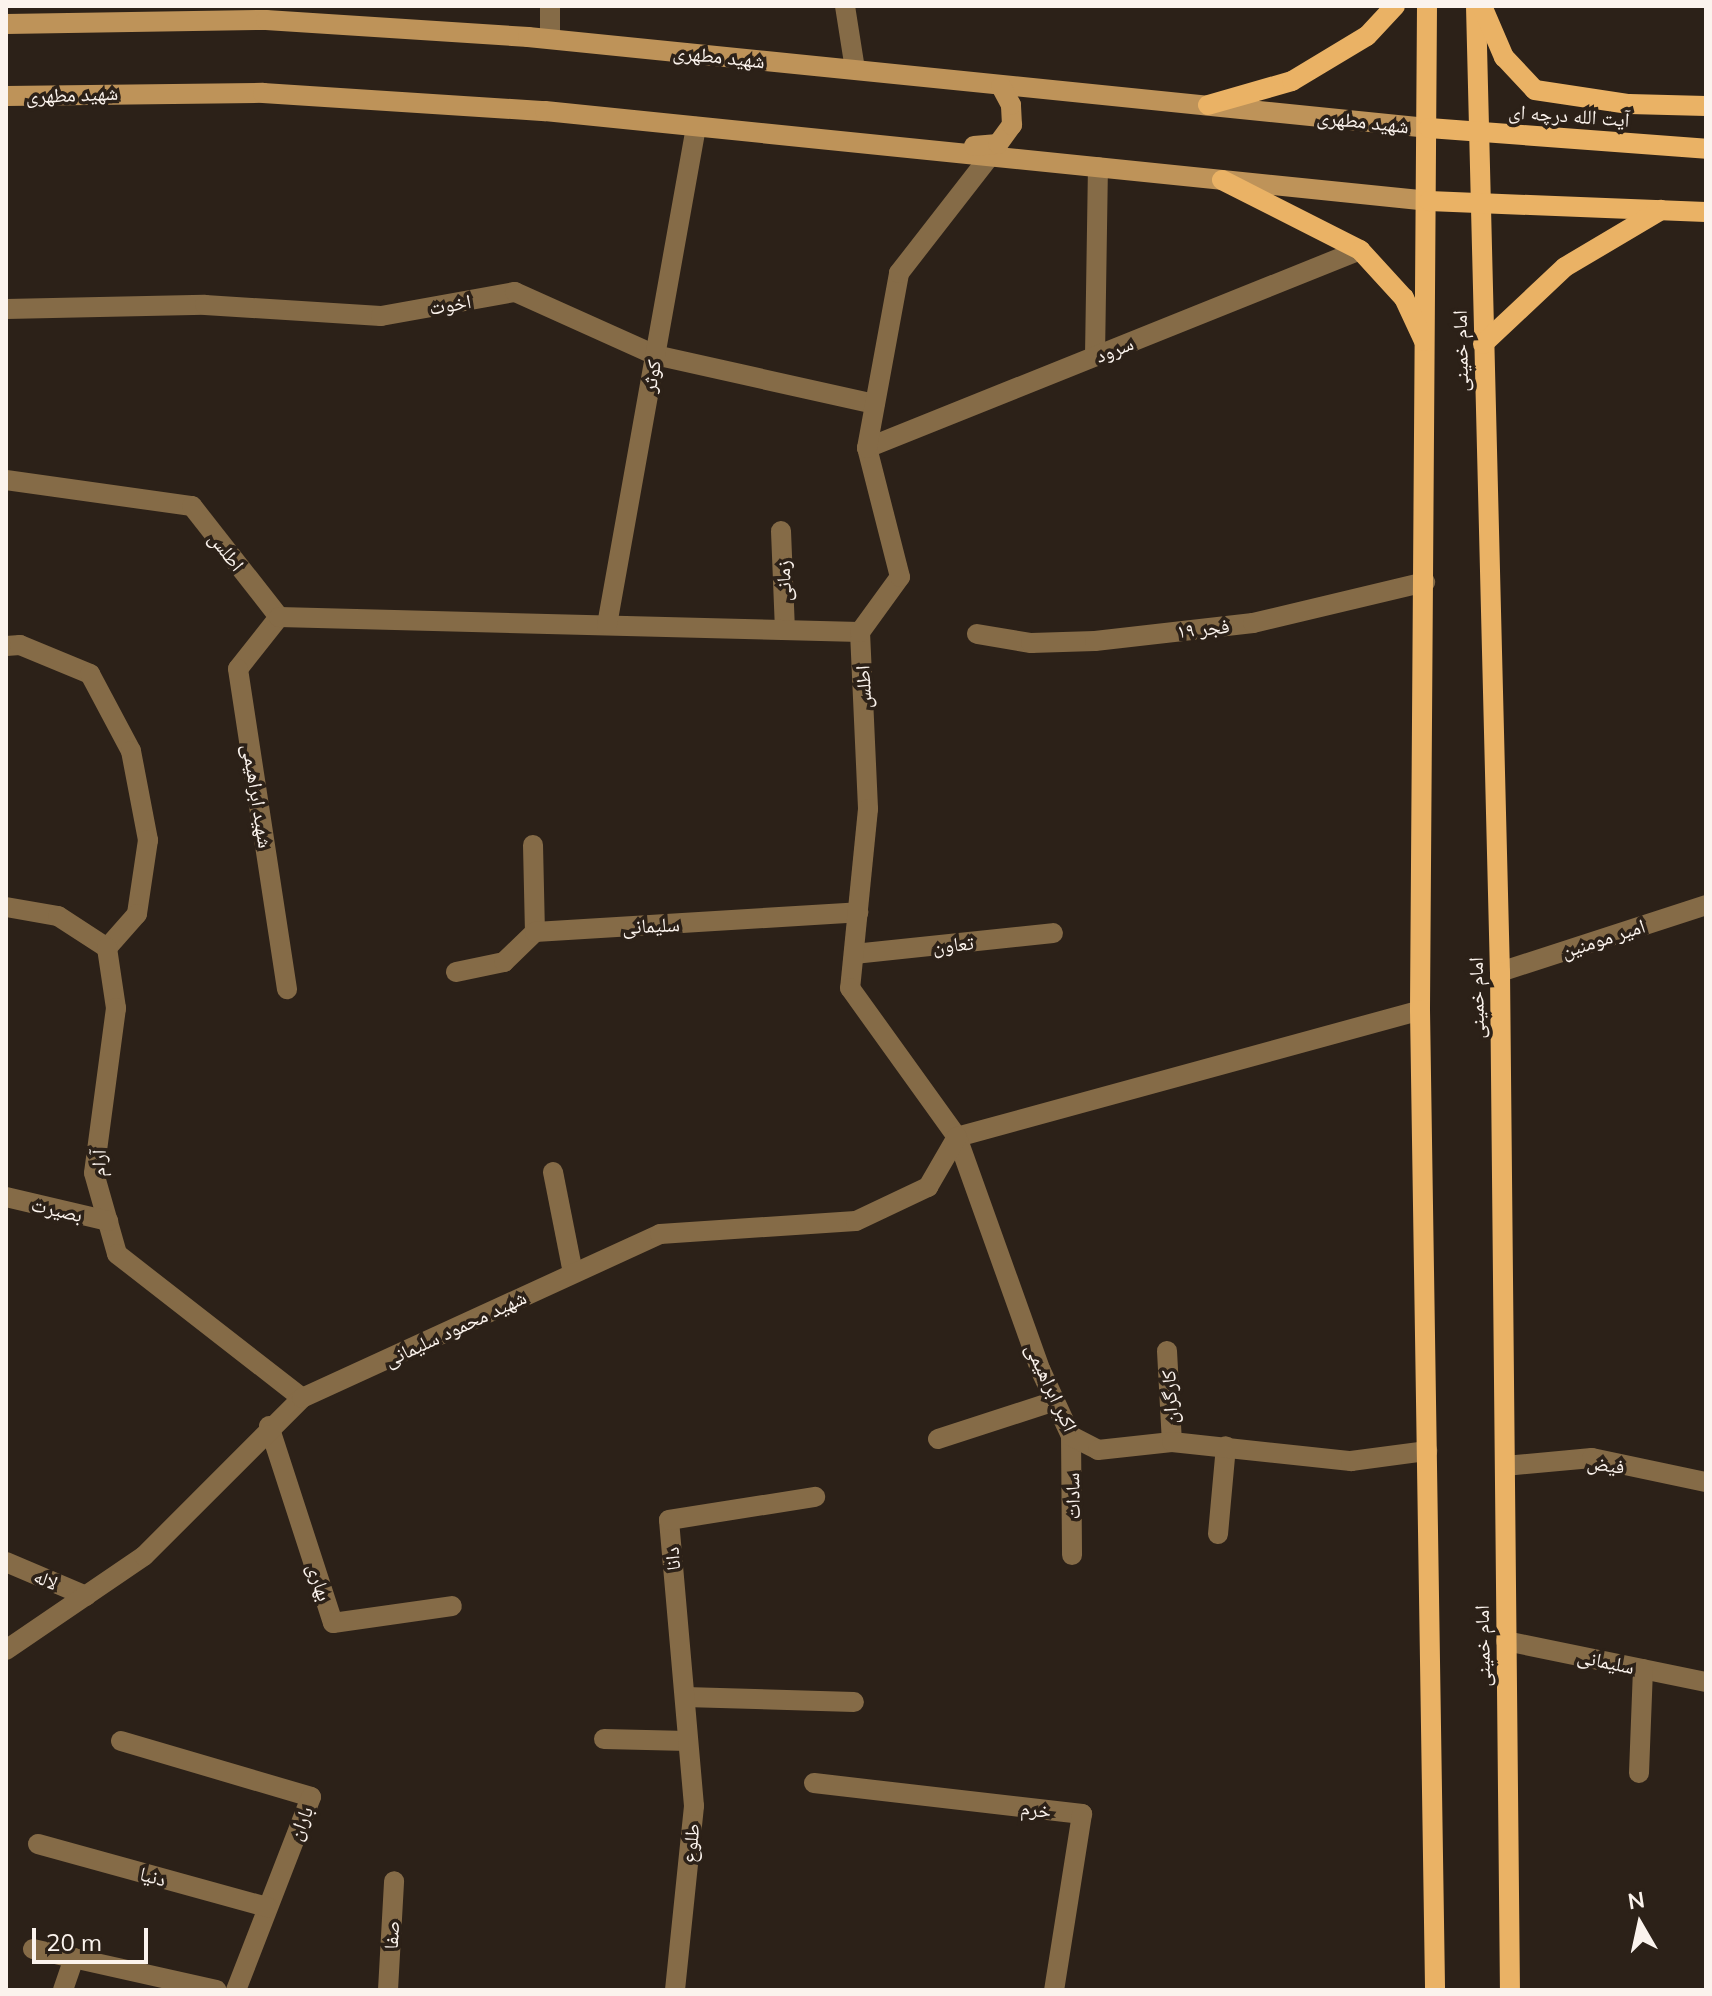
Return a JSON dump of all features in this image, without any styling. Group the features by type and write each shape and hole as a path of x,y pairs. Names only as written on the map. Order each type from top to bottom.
{"main road":[{"path":"1208,105 1292,81 1367,36 1395,6"},
{"name":"امام خمینی","path":"1427,6 1428,348 1420,1010 1435,1990"},
{"name":"امام خمینی","path":"1476,6 1500,972 1510,1990"},
{"path":"1482,6 1504,57 1535,90 1629,104 1706,106"},
{"name":"شهید مطهری","path":"6,24 266,20 550,39 1429,128"},
{"path":"811,138 990,147 1005,139 1012,125 1011,105 1001,86"},
{"name":"شهید مطهری","path":"6,96 263,93 696,127 1429,201"},
{"name":"آیت الله درچه ای","path":"1429,128 1706,149"},
{"path":"1222,180 1360,250 1404,298 1428,348"},
{"path":"1429,201 1706,212"},
{"path":"1483,344 1565,267 1662,209"}],"street":[{"path":"550,6 550,39"},
{"path":"845,6 855,69"},
{"name":"کوثر","path":"607,625 696,127"},
{"path":"279,617 860,632 900,577 867,448 899,273 990,156"},
{"path":"1095,356 1098,167"},
{"name":"سرود","path":"867,448 1360,250"},
{"name":"اخوت","path":"6,309 205,305 381,316 515,292 655,355 875,404"},
{"name":"اطلس","path":"6,480 192,506 279,617"},
{"name":"زمانی","path":"781,531 785,630"},
{"name":"فجر ۱۹","path":"977,634 1031,643 1095,641 1253,623 1425,582"},
{"name":"شهید ابراهیمی","path":"279,617 238,669 287,989"},
{"name":"اطلس","path":"860,632 868,809 850,988 957,1137"},
{"path":"6,646 20,645 90,674 131,751 148,840 137,914 107,948 58,916 6,907"},
{"path":"456,972 504,962 535,932 533,845"},
{"name":"امیر مومنین","path":"1500,972 1706,905"},
{"name":"سلیمانی","path":"535,932 858,912"},
{"name":"تعاون","path":"854,954 1053,933"},
{"name":"آرام","path":"107,948 116,1008 94,1173 117,1254 302,1398"},
{"path":"957,1137 1420,1010"},
{"name":"شهید محمود سلیمانی","path":"6,1650 144,1556 269,1426 302,1398 660,1234 856,1221 928,1187 957,1137"},
{"name":"اکبر ابراهیمی","path":"957,1137 1055,1401 1071,1436 1098,1450 1172,1442 1351,1461 1427,1451"},
{"path":"553,1172 573,1273"},
{"name":"بصیرت","path":"6,1197 108,1221"},
{"name":"کارگران","path":"1167,1351 1172,1442"},
{"path":"938,1439 1055,1401"},
{"name":"بهاری","path":"269,1426 333,1623 452,1606"},
{"name":"سادات","path":"1071,1436 1072,1555"},
{"path":"1218,1534 1226,1446"},
{"name":"فیض","path":"1505,1466 1592,1458 1706,1482"},
{"name":"دانا","path":"685,1697 669,1520 815,1497"},
{"name":"لاله","path":"6,1562 86,1596"},
{"name":"سلیمانی","path":"1506,1641 1706,1682"},
{"path":"1639,1773 1643,1669"},
{"path":"685,1697 854,1702"},
{"name":"طلوع","path":"675,1990 694,1806 685,1697"},
{"path":"604,1739 688,1741"},
{"name":"باران","path":"121,1741 311,1797 236,1990"},
{"name":"خرم","path":"814,1783 1082,1814 1054,1990"},
{"name":"دنیا","path":"38,1844 267,1907"},
{"name":"صفا","path":"388,1990 394,1881"},
{"path":"33,1949 216,1990"},
{"path":"63,1990 74,1958"}]}
